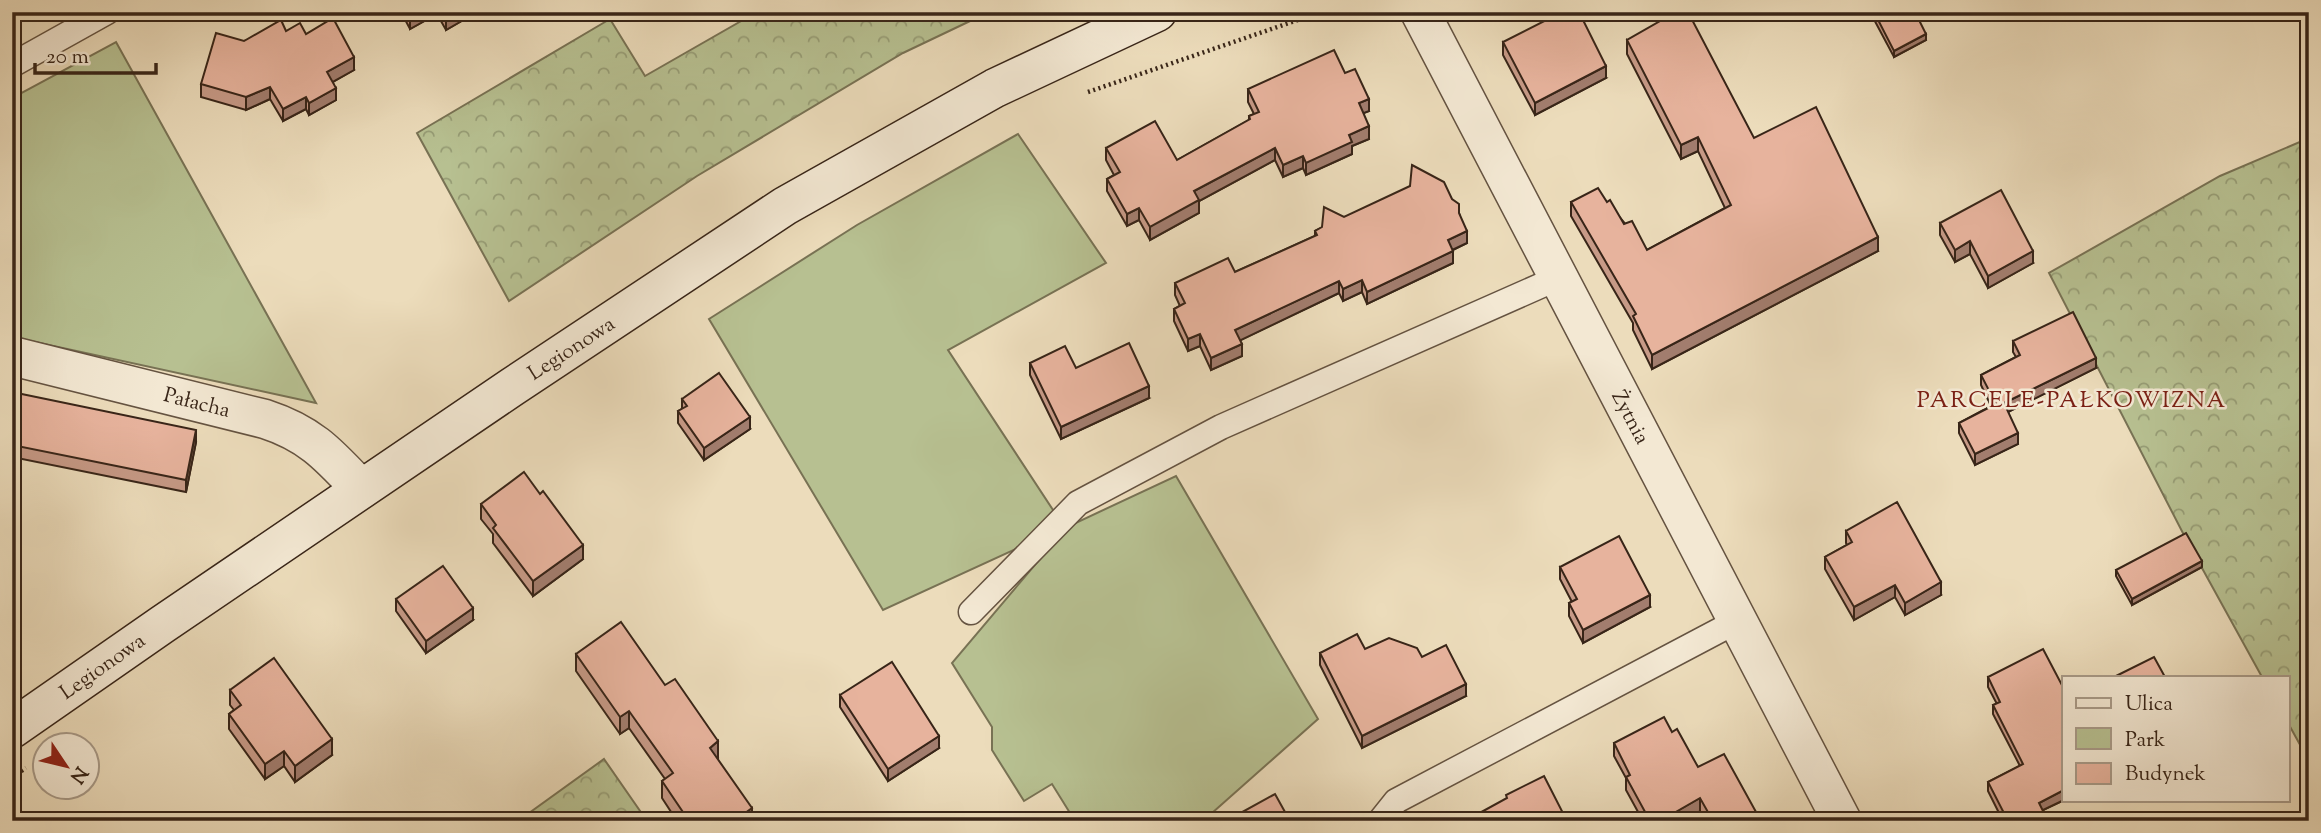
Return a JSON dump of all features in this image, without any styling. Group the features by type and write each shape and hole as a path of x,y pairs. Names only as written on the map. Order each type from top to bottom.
{"main road":[{"name":"Legionowa","path":"12,729 361,489 785,206 995,88 1157,12"},
{"name":"Żytnia","path":"1420,12 1842,821"},
{"name":"Pałacha","path":"12,356 290,427 327,453 361,489"}],"lane":[{"path":"12,65 107,12"},
{"path":"971,612 1078,503 1221,427 1558,278"},
{"path":"1380,821 1396,801 1739,620"}],"path":[{"path":"1075,96 1321,12"}],"green space":[{"path":"757,12 989,12 903,53 697,176 509,301 417,133 610,19 645,76"},
{"path":"116,42 316,403 12,337 12,98"},
{"path":"1018,134 1106,263 948,350 1055,513 1016,549 883,610 709,319 857,225"},
{"path":"2309,138 2309,761 2290,727 2290,676 2261,676 2186,539 2049,273 2220,176"},
{"path":"1176,476 1318,719 1203,821 1075,821 1052,784 1024,801 992,750 992,727 952,663 1067,527"},
{"path":"604,759 647,821 518,821"}],"building":[{"path":"442,12 456,12 446,18"},
{"path":"1562,12 1579,12 1606,66 1535,103 1503,42"},
{"path":"1676,12 1688,12 1754,138 1816,107 1878,237 1652,355 1633,316 1636,314 1571,202 1598,188 1607,202 1610,200 1624,224 1632,221 1647,250 1731,205 1698,137 1681,145 1627,40"},
{"path":"1874,12 1915,12 1926,34 1894,51"},
{"path":"333,18 354,57 327,72 336,88 309,103 306,97 283,109 270,87 246,97 201,84 216,33 244,41 281,20 286,31 300,23 306,34"},
{"path":"1334,50 1345,73 1355,69 1369,99 1359,103 1369,126 1349,135 1352,142 1306,163 1303,156 1283,165 1275,148 1194,191 1199,200 1150,227 1139,208 1127,214 1107,179 1120,172 1106,148 1155,121 1177,160 1259,112 1248,89"},
{"path":"1412,165 1444,182 1452,199 1459,204 1459,213 1467,231 1448,240 1453,251 1367,292 1362,280 1343,289 1339,281 1235,330 1242,344 1211,358 1200,334 1188,339 1174,309 1185,303 1175,283 1228,258 1235,272 1317,235 1315,231 1322,227 1324,207 1344,217 1410,186"},
{"path":"2001,190 2033,251 1988,276 1970,241 1955,250 1940,223"},
{"path":"2073,312 2096,358 2004,403 2018,433 1975,454 1959,423 1996,404 1981,375 2020,355 2013,341"},
{"path":"1129,343 1149,386 1061,427 1030,363 1065,346 1076,368"},
{"path":"719,373 750,417 704,448 678,411 687,406 682,399"},
{"path":"12,392 196,430 186,480 12,445"},
{"path":"524,472 540,494 543,491 583,545 533,581 493,528 496,525 481,504"},
{"path":"1897,502 1941,582 1905,603 1895,585 1854,607 1825,557 1852,542 1846,531"},
{"path":"2186,533 2202,561 2132,599 2116,570"},
{"path":"1619,536 1650,595 1583,630 1569,603 1577,599 1560,567"},
{"path":"443,566 473,608 426,641 396,599"},
{"path":"621,622 665,685 675,679 718,741 710,748 752,808 734,821 689,821 662,781 673,773 629,711 620,717 576,654"},
{"path":"1357,634 1365,649 1389,638 1417,648 1422,657 1446,645 1466,684 1362,736 1320,653"},
{"path":"2043,649 2062,685 2062,791 2039,803 2048,821 2008,821 1988,782 2023,764 1993,705 2000,702 1988,677"},
{"path":"2154,657 2164,676 2116,676"},
{"path":"274,658 332,739 295,766 284,751 265,764 229,714 241,705 230,690"},
{"path":"892,662 939,736 888,769 840,695"},
{"path":"1664,717 1672,732 1677,729 1698,767 1724,754 1761,821 1713,821 1700,798 1660,821 1650,821 1626,777 1630,775 1614,743"},
{"path":"1544,776 1567,821 1465,821 1507,798 1506,795"},
{"path":"1275,794 1290,821 1226,821"},
{"path":"1778,814 1782,821 1766,821"}],"district":[{"name":"PARCELE-PAŁKOWIZNA","path":"2072,399"}]}
